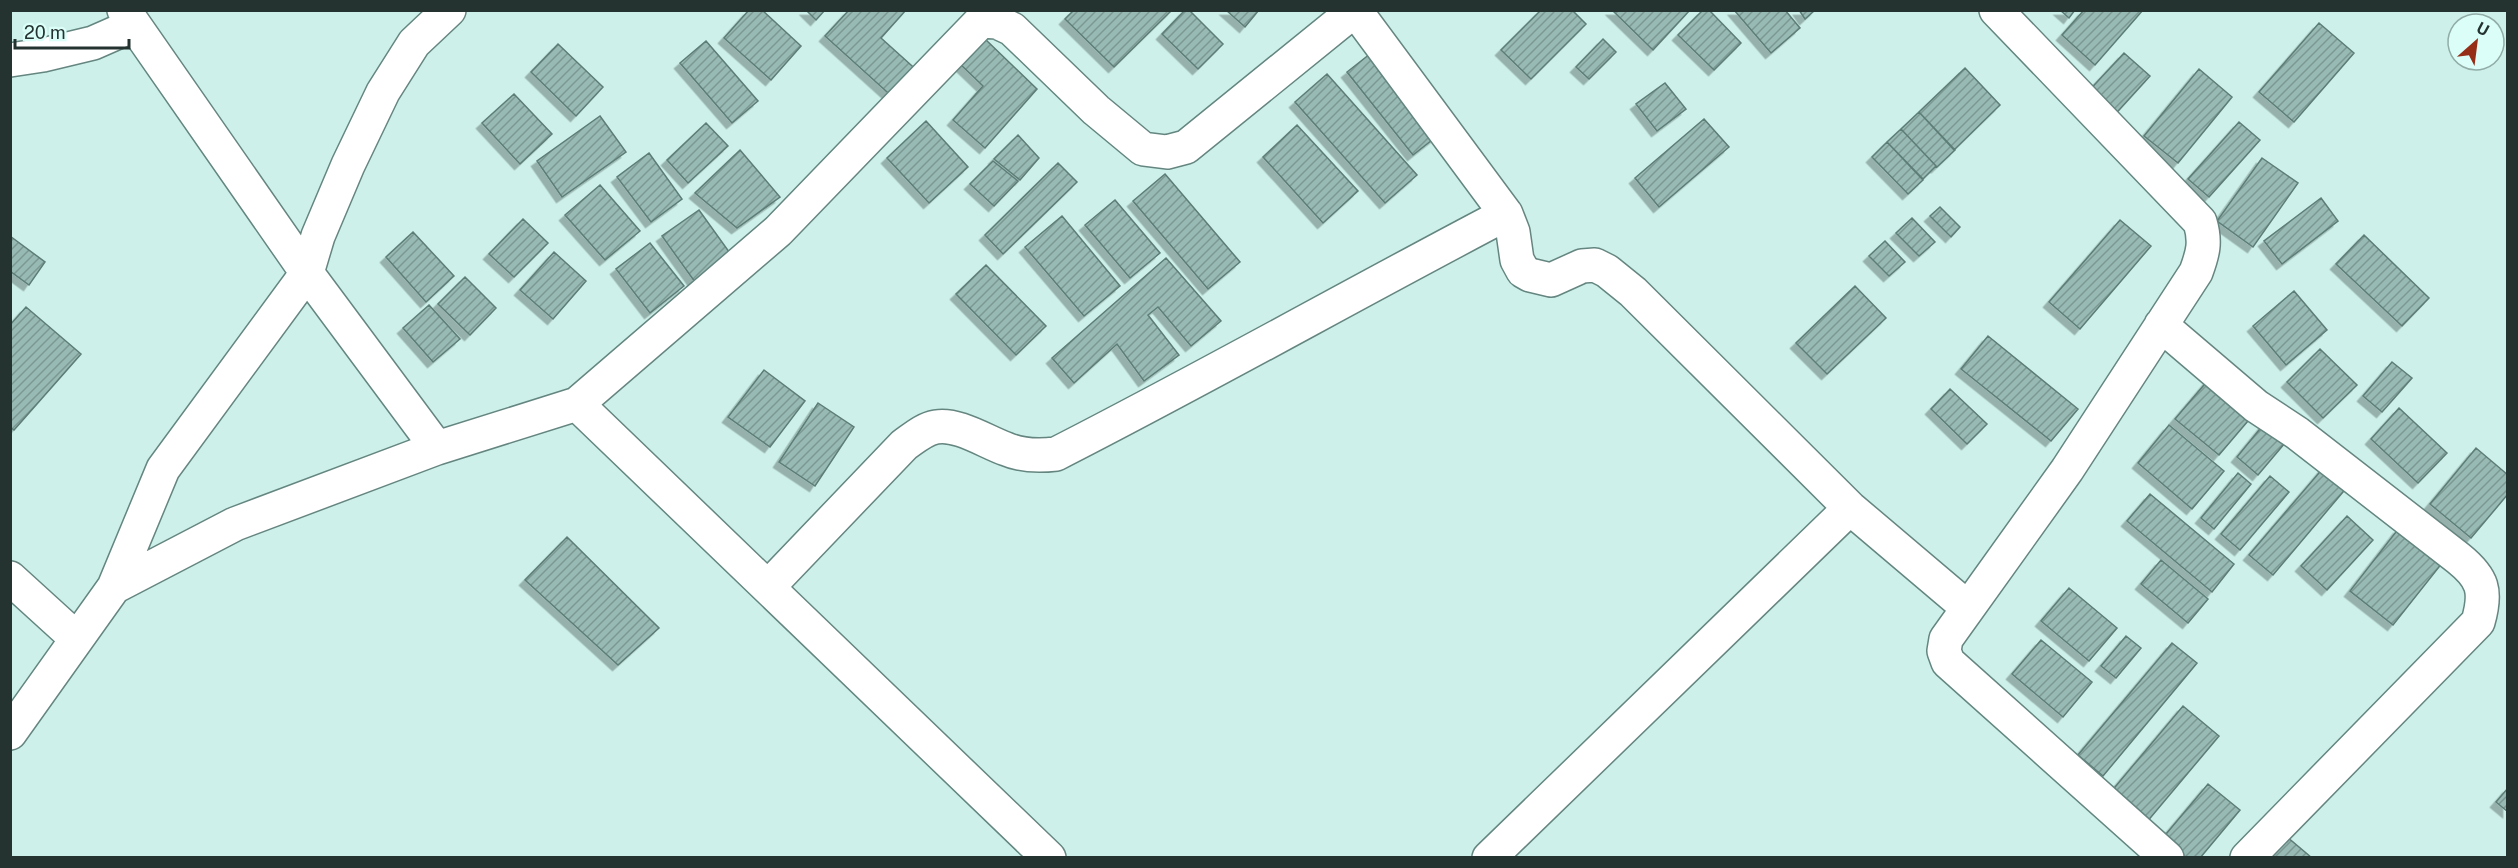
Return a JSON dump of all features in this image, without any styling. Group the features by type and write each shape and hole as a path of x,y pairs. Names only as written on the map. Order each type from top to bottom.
{"street":[{"path":"10,733 114,587 163,469 307,273 330,205 383,92 414,43 449,10"},
{"path":"1996,10 2200,222 2205,235 2205,250 2196,272 2067,470 1946,639 1944,651 1948,662 2168,858"},
{"path":"114,587 235,524 437,448 577,404 778,231 981,21 997,22 1012,29 1096,110 1143,149 1167,152 1186,147 1355,11 1506,214 1513,232 1517,260 1523,270 1530,275 1551,280 1582,266 1594,265 1607,271 1650,309 1850,508 1968,608"},
{"path":"10,60 93,44 129,18 307,273 437,448"},
{"path":"768,587 904,445 925,431 937,426 952,428 1016,452 1040,456 1056,454 1182,390 1346,298 1506,214"},
{"path":"2161,326 2256,406 2297,433 2472,569 2482,585 2483,604 2478,622 2247,858"},
{"path":"577,404 1049,858"},
{"path":"1488,858 1850,508"},
{"path":"10,578 77,639"}],"building":[{"path":"749,10 762,10 801,46 771,80 724,38"},
{"path":"806,10 825,10 816,20"},
{"path":"849,10 906,10 881,38 921,74 897,101 825,36"},
{"path":"1074,10 1172,10 1114,67 1065,19"},
{"path":"1185,10 1189,10 1223,44 1198,69 1162,34"},
{"path":"1226,10 1259,10 1245,27"},
{"path":"1541,10 1572,10 1586,24 1531,79 1501,50"},
{"path":"1612,10 1690,10 1653,50"},
{"path":"1703,10 1709,10 1741,43 1714,70 1678,35"},
{"path":"1734,10 1785,10 1800,28 1771,53"},
{"path":"1799,10 1815,10 1805,19"},
{"path":"2060,10 2075,10 2069,18"},
{"path":"2084,10 2143,10 2095,65 2062,35"},
{"path":"2319,23 2354,53 2294,122 2259,92"},
{"path":"984,38 1037,89 985,148 953,120 983,86 959,63"},
{"path":"1603,39 1616,52 1589,79 1576,67"},
{"path":"706,41 758,101 732,123 680,63"},
{"path":"558,44 603,87 576,116 531,72"},
{"path":"1375,50 1441,133 1413,155 1347,72"},
{"path":"2124,53 2150,76 2110,120 2084,96"},
{"path":"1965,68 2000,105 1954,150 1919,112"},
{"path":"2199,69 2232,97 2178,163 2144,136"},
{"path":"1327,74 1417,175 1385,203 1295,102"},
{"path":"1665,83 1686,109 1657,131 1636,104"},
{"path":"514,94 552,134 520,164 482,123"},
{"path":"1919,112 1955,150 1937,167 1901,129"},
{"path":"600,116 626,152 562,197 537,161"},
{"path":"1704,119 1729,147 1659,207 1635,178"},
{"path":"926,121 968,167 929,203 887,158"},
{"path":"2239,122 2260,140 2209,197 2188,179"},
{"path":"706,123 728,146 688,183 667,160"},
{"path":"1297,125 1358,191 1323,223 1263,157"},
{"path":"1901,129 1936,166 1923,179 1887,142"},
{"path":"1018,135 1039,158 1020,180 994,159"},
{"path":"1887,142 1923,180 1908,194 1872,157"},
{"path":"740,150 780,197 737,228 695,193"},
{"path":"649,153 682,199 651,222 617,177"},
{"path":"2262,158 2298,183 2253,247 2217,221"},
{"path":"993,161 1018,181 994,206 970,184"},
{"path":"1058,163 1077,182 1003,254 985,235"},
{"path":"1165,174 1240,262 1208,289 1133,201"},
{"path":"600,185 640,231 605,260 565,215"},
{"path":"2321,198 2338,221 2282,264 2264,241"},
{"path":"1115,200 1160,253 1130,278 1085,225"},
{"path":"1940,207 1960,227 1951,237 1930,216"},
{"path":"699,210 732,256 695,282 662,236"},
{"path":"1062,216 1120,286 1084,316 1025,247"},
{"path":"1912,218 1935,242 1919,256 1896,233"},
{"path":"523,219 548,243 514,277 489,254"},
{"path":"2120,220 2151,246 2080,329 2049,302"},
{"path":"413,232 454,276 426,302 386,257"},
{"path":"2364,235 2429,298 2402,326 2336,264"},
{"path":"10,236 45,262 29,285 10,271"},
{"path":"1885,241 1905,262 1889,276 1869,256"},
{"path":"650,243 684,286 650,313 616,269"},
{"path":"554,252 586,281 553,319 520,290"},
{"path":"1166,258 1221,321 1191,346 1158,307 1148,315 1179,355 1144,381 1117,344 1074,383 1052,358"},
{"path":"986,265 1046,326 1016,355 956,294"},
{"path":"465,277 496,308 470,335 438,304"},
{"path":"1855,286 1886,318 1827,374 1796,343"},
{"path":"2294,291 2327,330 2286,365 2253,326"},
{"path":"429,305 460,339 433,362 403,328"},
{"path":"26,307 81,354 14,430 10,427 10,325"},
{"path":"1988,336 2078,409 2051,441 1961,369"},
{"path":"2320,349 2357,385 2323,418 2287,382"},
{"path":"2392,362 2412,378 2382,412 2363,396"},
{"path":"764,370 805,401 770,447 728,417"},
{"path":"2209,379 2253,415 2219,455 2175,419"},
{"path":"1950,389 1987,424 1967,444 1931,409"},
{"path":"818,403 854,427 815,486 779,462"},
{"path":"2399,408 2447,453 2418,483 2371,439"},
{"path":"2268,419 2290,437 2258,475 2237,457"},
{"path":"2169,425 2224,471 2192,509 2138,463"},
{"path":"2476,448 2508,475 2508,494 2471,538 2430,504"},
{"path":"2324,467 2348,486 2273,575 2249,555"},
{"path":"2238,473 2251,484 2214,529 2201,518"},
{"path":"2270,476 2289,492 2240,550 2221,534"},
{"path":"2150,494 2234,564 2212,592 2127,521"},
{"path":"2347,516 2373,540 2327,590 2301,566"},
{"path":"2399,528 2443,562 2393,625 2350,591"},
{"path":"567,537 659,628 618,665 525,580"},
{"path":"2161,560 2208,599 2188,623 2141,584"},
{"path":"2069,588 2117,628 2089,661 2041,621"},
{"path":"2126,636 2141,648 2116,678 2101,666"},
{"path":"2041,640 2092,682 2063,717 2012,674"},
{"path":"2172,643 2197,663 2103,776 2078,755"},
{"path":"2183,706 2219,736 2141,829 2105,799"},
{"path":"2208,784 2240,810 2200,858 2170,858 2156,846"},
{"path":"2508,788 2508,812 2496,802"},
{"path":"2286,836 2312,858 2268,858"}]}
